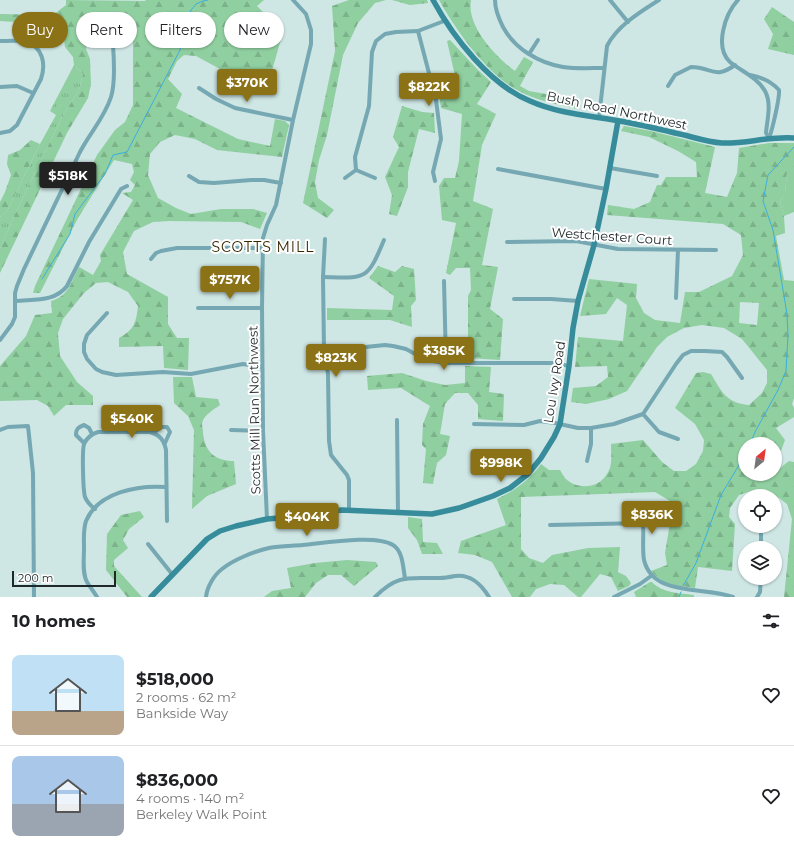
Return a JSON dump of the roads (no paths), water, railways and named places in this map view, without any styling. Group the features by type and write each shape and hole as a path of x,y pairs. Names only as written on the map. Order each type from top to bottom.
{"street":[{"name":"Scotts Mill Run Northwest","path":"267,519 262,367 263,238 276,205 293,120 311,44 311,30 306,14 293,0"},
{"name":"Bush Road Northwest","path":"433,0 444,20 461,42 494,79 510,91 542,106 719,143 734,144 769,138 794,138"},
{"path":"495,0 495,4 506,33 516,44 529,54 546,63 564,67 604,68"},
{"path":"610,0 628,22"},
{"path":"599,118 607,46 612,37 628,22 659,0"},
{"path":"738,0 724,24 722,32 725,53 729,60 749,75 764,89 769,101 766,133 769,138"},
{"path":"356,170 355,157 369,106 372,52 376,41 385,34 418,31 444,20"},
{"path":"418,31 436,100 441,139 433,172 435,181"},
{"path":"529,54 538,40"},
{"path":"0,41 25,42 31,44 39,51 44,64 44,71 14,129 0,133"},
{"path":"0,340 14,319 16,286 81,149 97,125 111,97 114,48"},
{"path":"668,86 675,75 691,67 714,73 720,73 727,71 735,65"},
{"path":"749,75 757,76 772,82 778,90 779,94 772,124 772,132 769,138"},
{"path":"764,89 766,85 772,82"},
{"path":"0,87 17,86 33,93"},
{"path":"199,88 216,99 235,108 293,120"},
{"name":"Lou Ivy Road","path":"151,597 207,539 220,531 247,522 350,510 432,514 446,512 493,496 510,488 528,474 554,437 560,424 578,301 594,245 618,121"},
{"path":"610,168 657,176"},
{"path":"498,169 606,189"},
{"path":"356,170 375,178"},
{"path":"345,178 356,170"},
{"path":"189,176 199,182 214,183 264,180 281,183"},
{"path":"15,301 55,297 62,293 89,242 121,189 127,186"},
{"path":"325,240 323,277 324,350 328,374 329,448 331,455 347,475 349,480 350,510"},
{"path":"323,277 352,278 362,276 373,266 384,240"},
{"name":"Westchester Court","path":"507,242 570,241 618,249 716,250"},
{"path":"151,259 156,253 176,248 263,248"},
{"path":"676,298 678,250"},
{"path":"444,281 446,363"},
{"path":"514,299 578,301"},
{"path":"198,308 262,308"},
{"path":"107,313 87,335 84,344 84,352 87,359 96,370 116,375 170,372 191,374 243,364 262,367"},
{"path":"324,350 385,345 406,349 426,360 446,363 554,363 569,366"},
{"path":"474,424 524,425 540,421 578,428 591,428 614,424 643,414 676,364 683,355 691,352 722,352 742,378"},
{"path":"643,414 659,432 678,439"},
{"path":"397,420 398,513"},
{"path":"84,443 76,435 76,431 79,427 84,425 92,434"},
{"path":"0,430 8,427 28,426 33,473 34,597"},
{"path":"95,509 88,502 84,491 84,443 92,434 113,432 155,432 160,427 167,427 170,432 165,443 167,463 167,521"},
{"path":"587,461 591,444 591,428"},
{"path":"230,430 263,431"},
{"path":"150,432 156,434 165,443"},
{"path":"98,597 86,581 84,573 84,529 88,517 103,500 117,492 148,487 166,487"},
{"path":"550,525 644,523 644,560 651,576 657,582 666,587 717,593 733,597"},
{"path":"206,597 207,591 213,579 222,569 238,559 269,548 358,540 384,541 393,545 400,552 405,578"},
{"path":"148,544 172,574"},
{"path":"375,597 387,586 405,578 442,578 464,576 478,582 489,597"},
{"path":"614,597 640,584 651,576"},
{"path":"757,597 760,592 760,585"}],"waterway":[{"path":"42,279 70,234 75,214 105,174 113,155 127,152 180,50 187,19 191,10 196,4 208,0"},
{"path":"753,437 778,390 786,371 788,335 787,314 773,230 763,201 768,175 794,147"},
{"path":"683,586 696,563 721,495 738,467"},
{"path":"679,597 681,592"}],"district":[{"name":"SCOTTS MILL","path":"263,247"}]}
